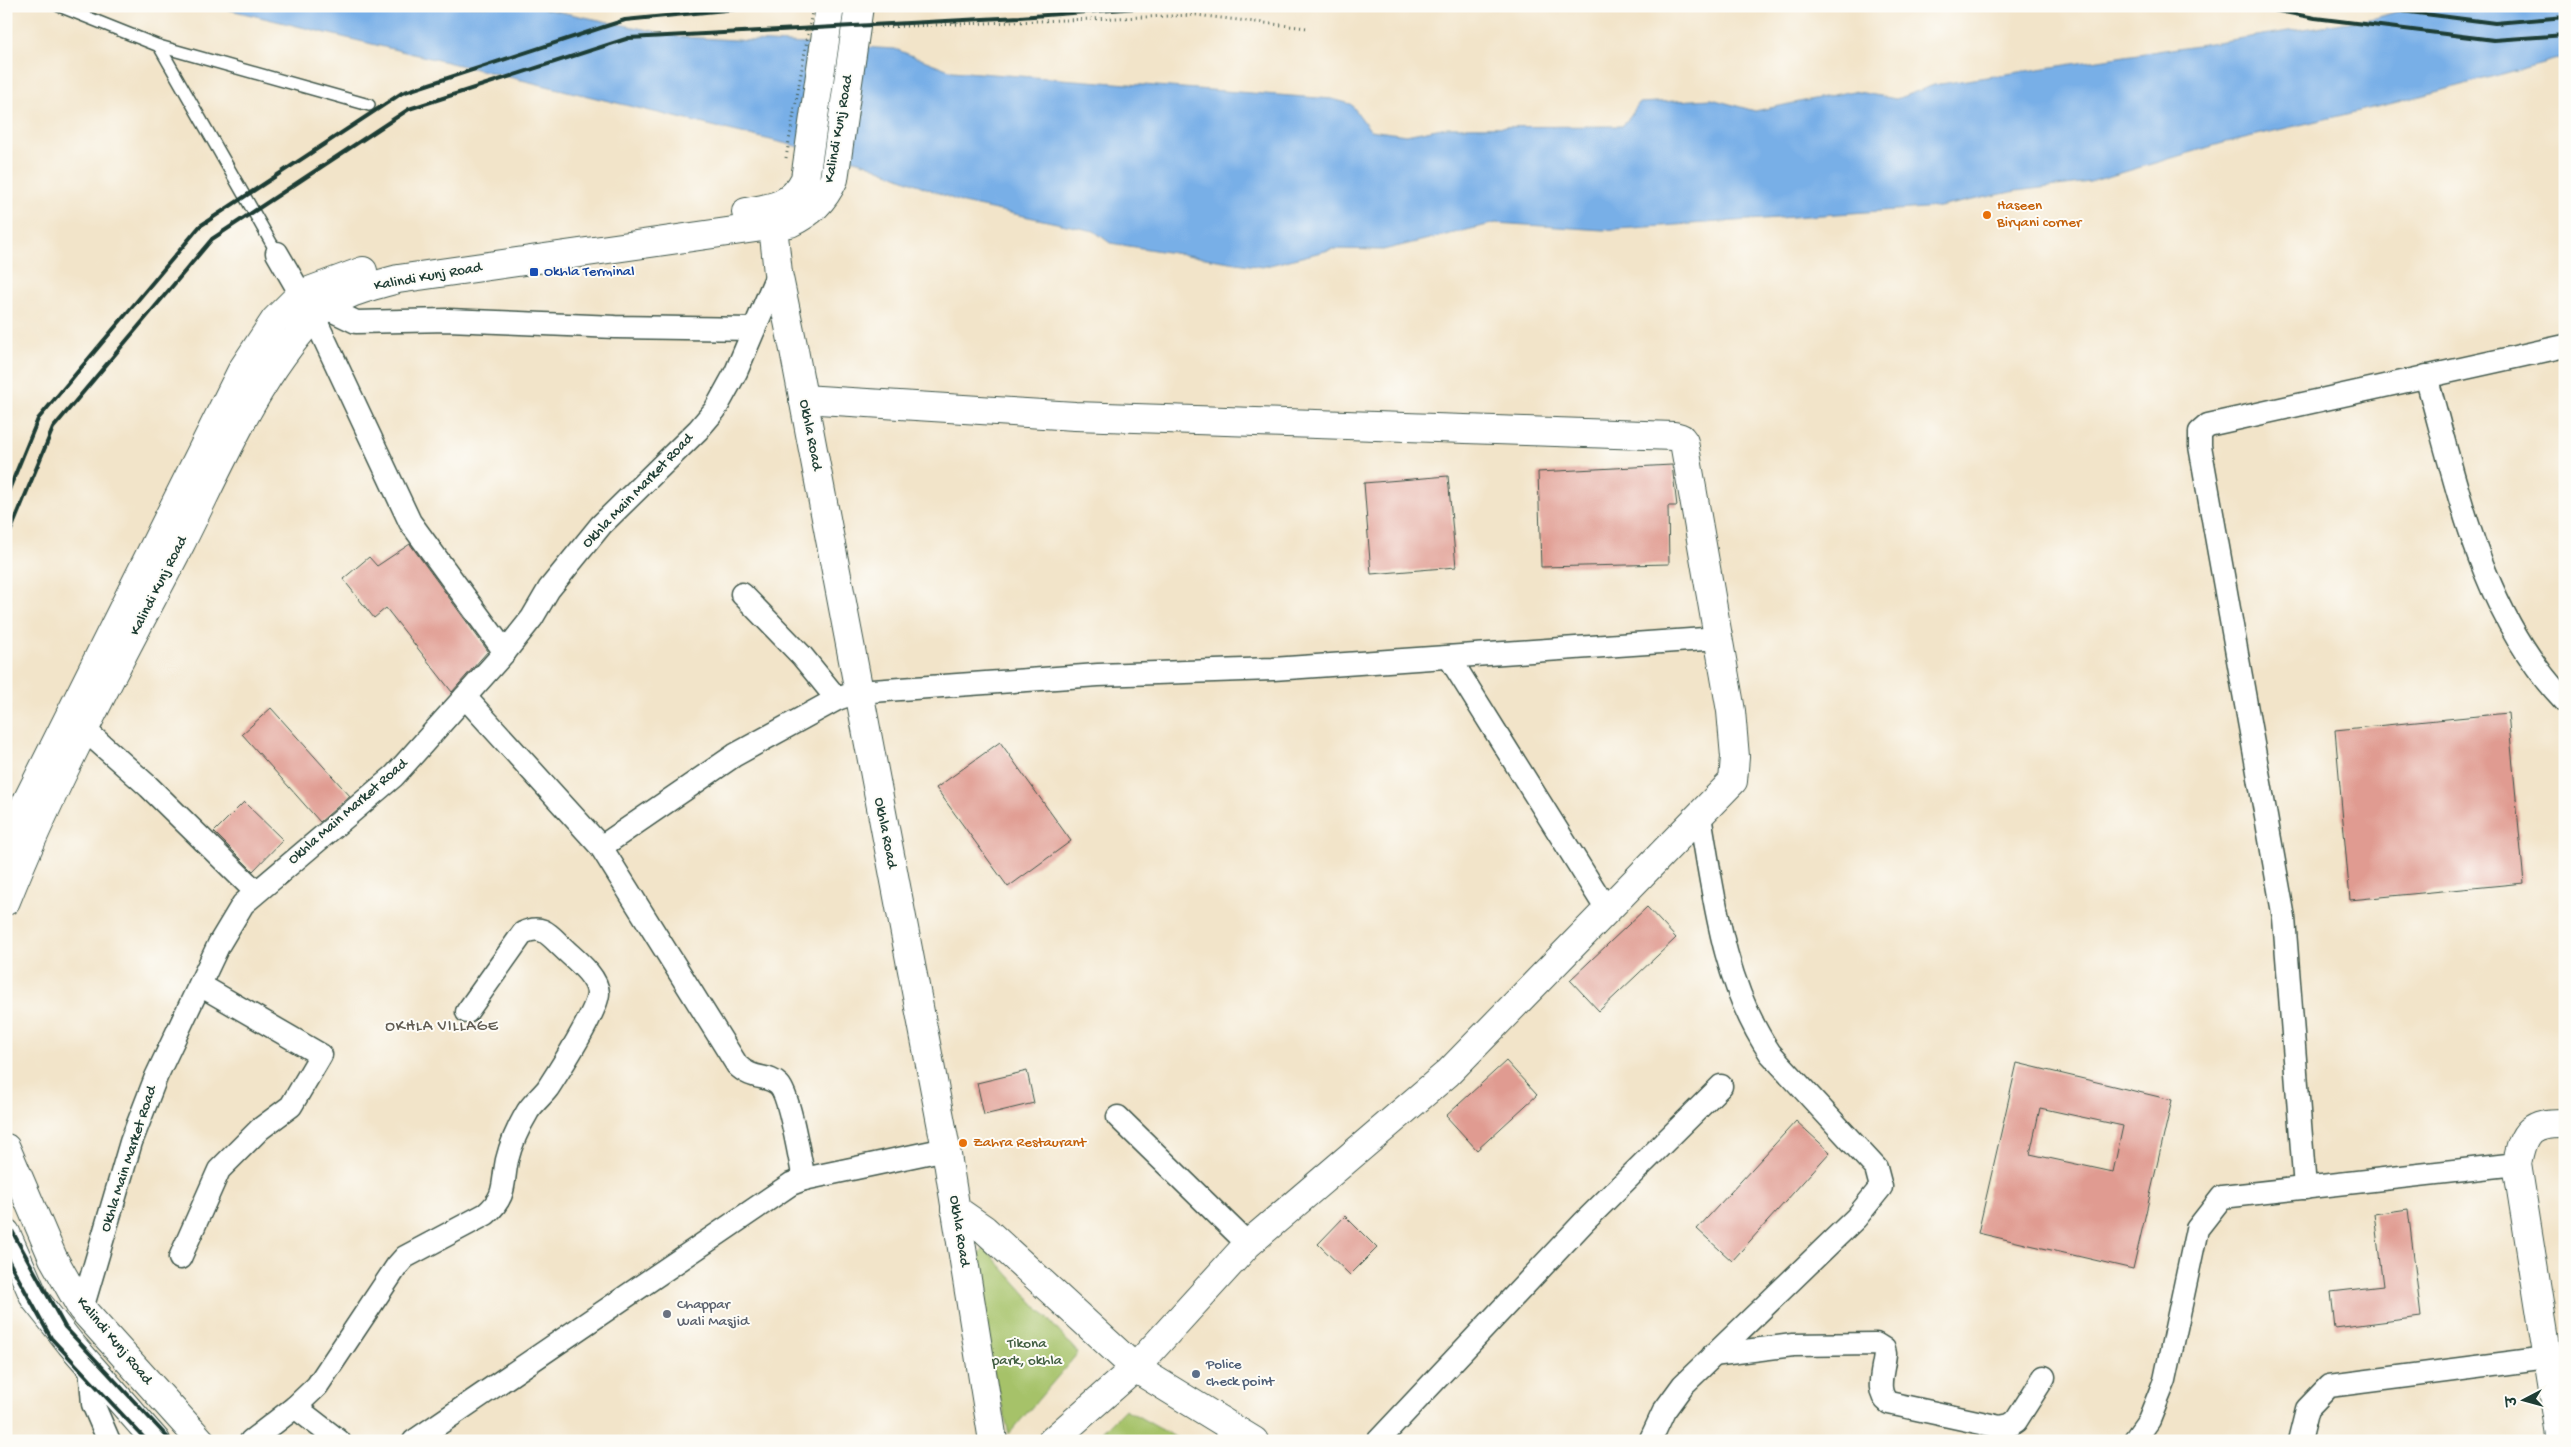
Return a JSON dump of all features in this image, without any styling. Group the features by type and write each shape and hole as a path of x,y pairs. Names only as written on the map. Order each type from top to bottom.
{"street":[{"name":"Kalindi Kunj Road","path":"6,901 28,845 85,730 264,381 314,306 366,270 775,208 796,194 797,165 827,19"},
{"name":"Kalindi Kunj Road","path":"6,843 24,803 242,370 275,320 363,288 398,279 790,224 804,216 827,194 834,179 856,24"},
{"name":"Okhla Road","path":"773,226 778,273 803,399 848,696 946,1149 993,1441"},
{"path":"277,253 314,306 410,522 506,652"},
{"name":"Okhla Main Market Road","path":"82,1309 131,1142 156,1077 234,917 255,891 322,838 394,776 506,652 532,618 548,589 601,525 716,410 736,372 778,273"},
{"path":"314,306 356,322 415,319 606,327 754,329"},
{"path":"2305,1188 2284,918 2199,438 2203,428 2208,425 2565,346"},
{"path":"2426,376 2470,529 2492,590 2512,631 2550,686 2565,701"},
{"path":"803,399 1076,416 1678,436 1684,442 1731,711 1734,770 1732,781 1448,1073 1248,1244 1135,1368 1052,1441"},
{"path":"742,594 802,656 848,696"},
{"path":"601,847 735,755 848,696 1098,675 1273,669 1719,638"},
{"path":"1448,657 1607,910"},
{"path":"465,697 601,847 737,1065 749,1075 770,1080 781,1087 788,1105 804,1179"},
{"path":"85,730 149,787 255,891"},
{"path":"1650,1441 1664,1410 1682,1385 1856,1218 1881,1187 1876,1168 1761,1040 1740,995 1719,931 1700,816"},
{"path":"251,1441 296,1407 317,1386 397,1266 406,1257 419,1248 486,1214 500,1199 513,1141 529,1109 547,1089 588,1019 598,994 591,977 545,930 534,929 523,933 467,1012"},
{"path":"180,1258 219,1170 260,1129 291,1106 321,1055 200,985"},
{"path":"1378,1441 1584,1222 1721,1086"},
{"path":"1118,1117 1248,1244"},
{"path":"2560,1441 2517,1164 2525,1133 2536,1126 2565,1123"},
{"name":"Kalindi Kunj Road","path":"6,1148 53,1258 82,1309 201,1441"},
{"path":"414,1441 767,1198 804,1179 946,1149"},
{"path":"2134,1441 2149,1420 2165,1380 2197,1229 2222,1197 2517,1164"},
{"path":"955,1209 984,1229 1135,1368 1254,1441"},
{"path":"6,1233 16,1275 90,1366 156,1441"},
{"path":"1713,1355 1793,1345 1876,1344 1884,1349 1885,1354 1880,1388 1882,1395 1889,1403 2000,1427 2010,1426 2016,1421 2044,1377"},
{"path":"2299,1441 2307,1409 2328,1386 2547,1358"},
{"path":"90,1366 93,1404 109,1441"},
{"path":"296,1407 339,1441"}],"lane":[{"path":"59,6 159,46 369,105"},
{"path":"159,46 277,253"}],"path":[{"path":"797,165 813,6"},
{"path":"856,24 1196,15 1308,28"}],"green space":[{"name":"Tikona park, okhla","path":"985,1248 1078,1353 1009,1434 967,1264"},
{"path":"1125,1409 1182,1441 1093,1441"}],"water":[{"path":"214,6 531,6 682,37 895,49 952,71 1332,99 1351,104 1370,130 1406,135 1447,127 1623,126 1639,103 1712,99 1755,111 1853,91 1896,99 1934,85 2375,18 2416,6 2565,6 2565,57 2402,101 2223,143 2090,182 2016,191 1939,207 1603,230 1496,223 1383,250 1333,249 1262,267 1110,243 1094,231 963,203 862,162"}],"building":[{"path":"1672,465 1677,506 1668,506 1669,564 1541,567 1538,472"},
{"path":"1448,476 1456,567 1371,574 1364,483"},
{"path":"410,544 488,651 452,692 386,608 374,618 343,579 369,557 377,566"},
{"path":"271,708 350,796 320,822 242,734"},
{"path":"2508,713 2524,883 2350,900 2335,730"},
{"path":"1000,742 1071,841 1008,887 936,788"},
{"path":"244,802 283,840 253,871 214,832"},
{"path":"1647,907 1676,938 1599,1011 1570,980"},
{"path":"1506,1061 1537,1095 1477,1150 1446,1116"},
{"path":"2017,1063 2172,1100 2133,1269 1978,1233","holes":["2040,1108 2123,1126 2113,1172 2030,1154"]},
{"path":"1027,1071 1034,1103 984,1115 977,1083"},
{"path":"1796,1121 1830,1152 1732,1261 1697,1229"},
{"path":"2408,1209 2421,1317 2335,1328 2331,1292 2383,1286 2374,1214"},
{"path":"1345,1216 1377,1248 1350,1275 1318,1244"}],"railway":[{"path":"6,497 38,419 200,226 402,93 625,20 766,6"},
{"path":"6,542 53,428 212,239 409,109 629,38 1020,17 1163,6"},
{"path":"2252,6 2315,18 2494,40 2565,35"},
{"path":"2363,6 2495,23 2565,17"},
{"path":"6,1220 65,1327 171,1441"},
{"path":"6,1256 51,1338 147,1441"}],"place":[{"name":"Haseen Biryani corner","path":"1987,215"},
{"name":"Okhla Terminal","path":"534,272"},
{"name":"Zahra Restaurant","path":"963,1143"},
{"name":"Chappar Wali Masjid","path":"667,1314"},
{"name":"Police check point","path":"1196,1374"}],"district":[{"name":"OKHLA VILLAGE","path":"442,1027"}]}
